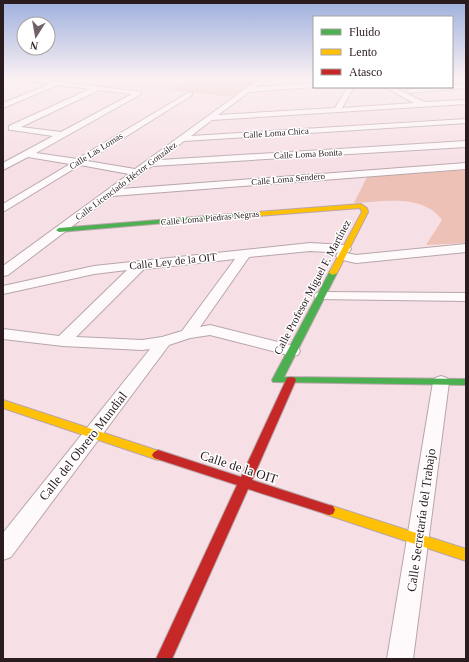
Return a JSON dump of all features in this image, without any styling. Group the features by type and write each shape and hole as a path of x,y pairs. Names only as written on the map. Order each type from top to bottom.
{"street":[{"path":"12,128 53,109"},
{"path":"3,167 110,109"},
{"name":"Calle Las Lomas","path":"3,209 166,109"},
{"name":"Calle Licenciado Héctor González","path":"3,272 222,109"},
{"path":"210,118 337,110 389,109"},
{"path":"433,109 466,128"},
{"name":"Calle Loma Chica","path":"182,139 455,122 466,120"},
{"path":"3,127 62,135"},
{"name":"Calle Loma Bonita","path":"149,163 390,160 466,144"},
{"path":"10,154 137,172"},
{"name":"Calle Loma Sendero","path":"109,193 390,160 466,166"},
{"name":"Calle Loma Piedras Negras","path":"59,230 361,206"},
{"name":"Calle Profesor Miguel F. Martínez","path":"291,380 277,380 365,212 365,208 361,206"},
{"name":"Calle Ley de la OIT","path":"3,290 94,270 310,247 344,253 356,259 466,248"},
{"path":"187,334 246,253"},
{"path":"63,341 141,264"},
{"path":"321,296 466,297"},
{"path":"3,334 63,341 142,345 164,342 187,334 210,330 292,351"},
{"name":"Calle del Obrero Mundial","path":"3,550 164,342"},
{"path":"164,659 291,380 466,382"},
{"name":"Calle Secretaría del Trabajo","path":"400,659 441,382"},
{"name":"Calle de la OIT","path":"3,404 466,555"}],"shaded area":[{"path":"466,170 466,243 426,245 442,220 434,211 413,202 389,201 354,203 367,177"}],"traffic: fast":[{"path":"59,230 245,215"},
{"path":"333,273 277,380 466,382"}],"traffic: slow":[{"path":"245,215 361,206 365,209 365,212 333,273"},
{"path":"3,404 158,455"},
{"path":"329,510 466,555"}],"traffic: jam":[{"path":"164,659 291,380"},
{"path":"158,455 329,510"}]}
